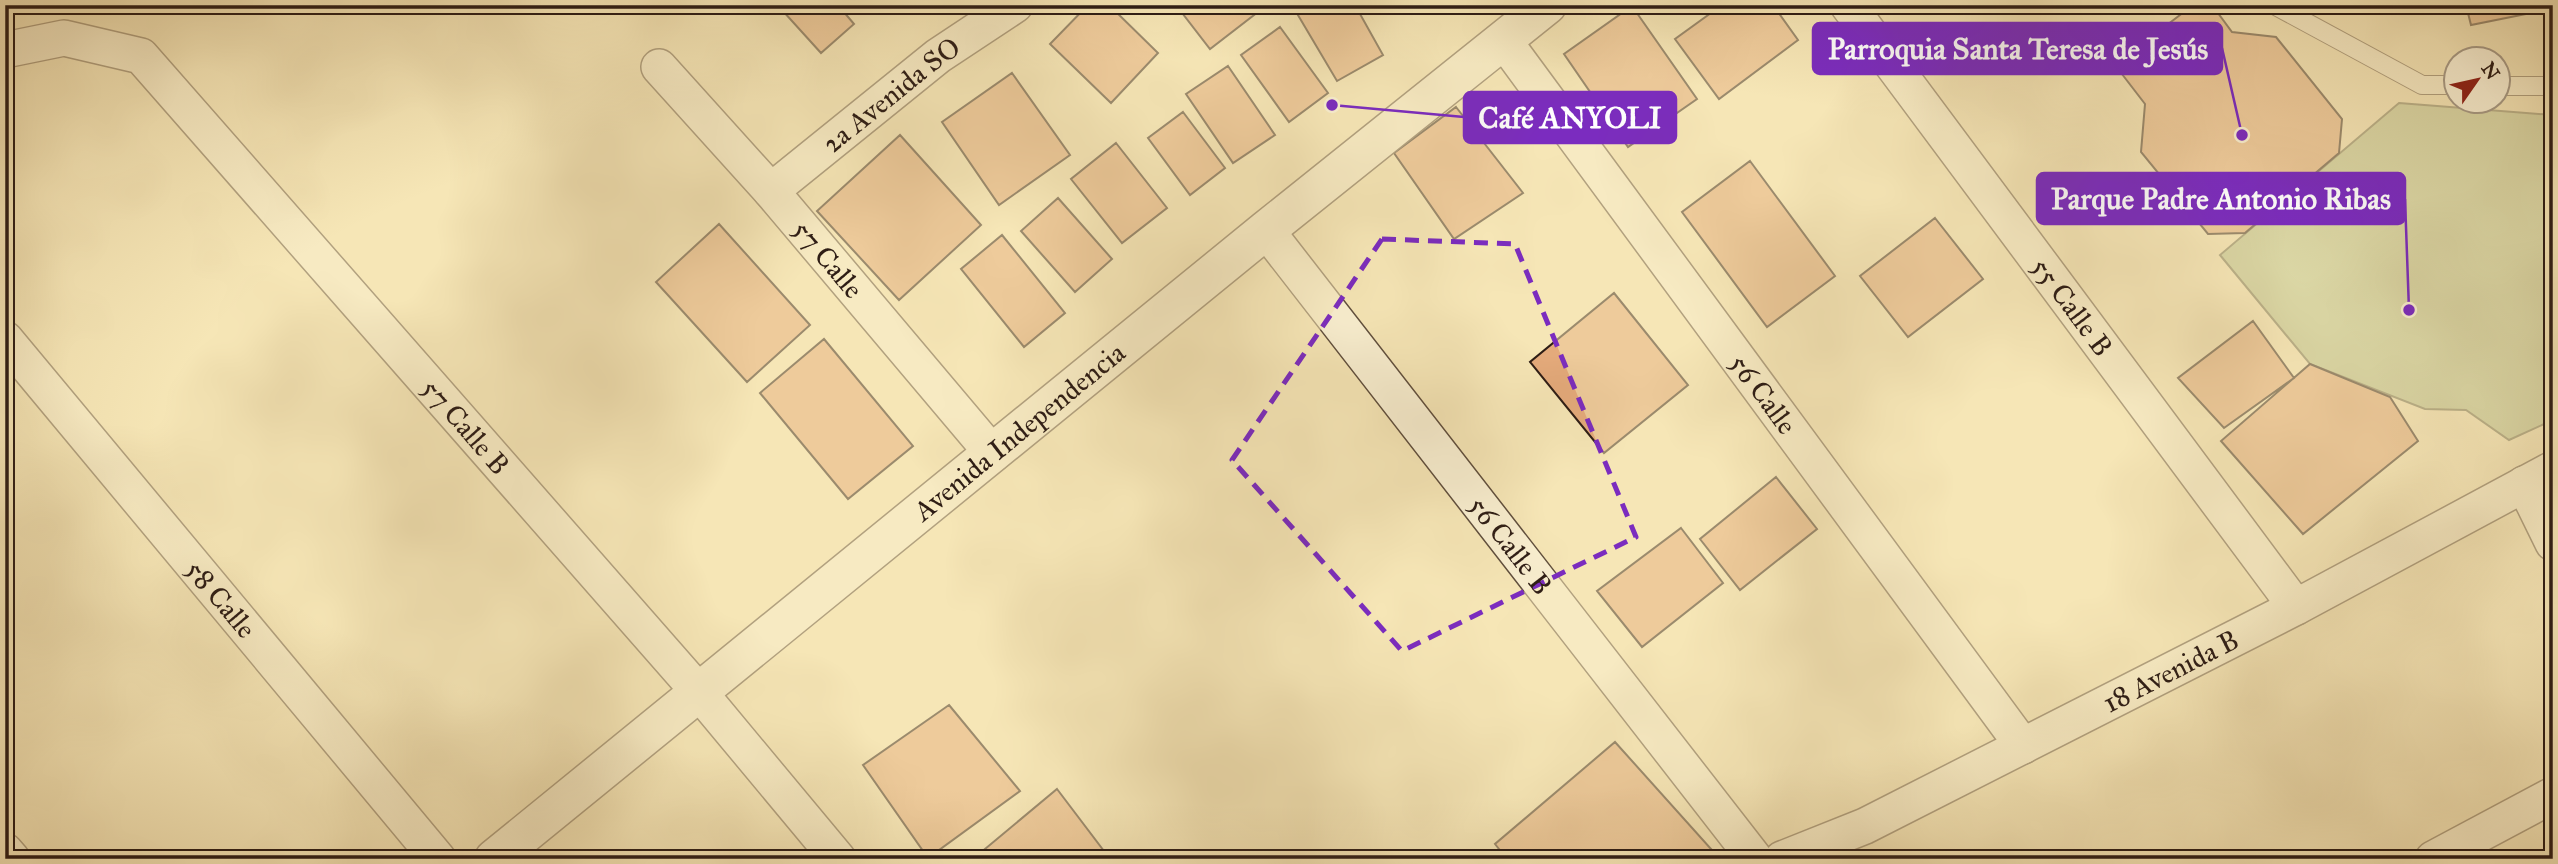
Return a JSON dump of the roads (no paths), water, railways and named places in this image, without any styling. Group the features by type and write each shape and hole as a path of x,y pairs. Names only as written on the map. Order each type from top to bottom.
{"street":[{"name":"2a Avenida SO","path":"771,191 938,57 1015,5"},
{"name":"Avenida Independencia","path":"494,859 1266,230 1547,5"},
{"name":"55 Calle B","path":"1848,5 2296,607"},
{"name":"57 Calle B","path":"5,50 64,38 141,56 699,692 838,859"},
{"name":"56 Calle","path":"1504,41 2023,746"},
{"name":"57 Calle","path":"659,67 771,191 993,454"},
{"name":"56 Calle B","path":"1266,230 1755,859"},
{"name":"58 Calle","path":"5,339 438,859"},
{"name":"18 Avenida B","path":"1782,859 1865,826 2023,746 2296,607 2538,476"},
{"path":"2538,476 2553,543"},
{"path":"2434,859 2553,795"},
{"path":"5,851 12,859"}],"lane":[{"path":"2274,5 2422,85 2442,85"},
{"path":"2512,86 2553,86"}],"place":[{"name":"Café ANYOLI","path":"1332,105"},
{"name":"Parroquia Santa Teresa de Jesús","path":"2242,135"},
{"name":"Parque Padre Antonio Ribas","path":"2409,310"}]}
